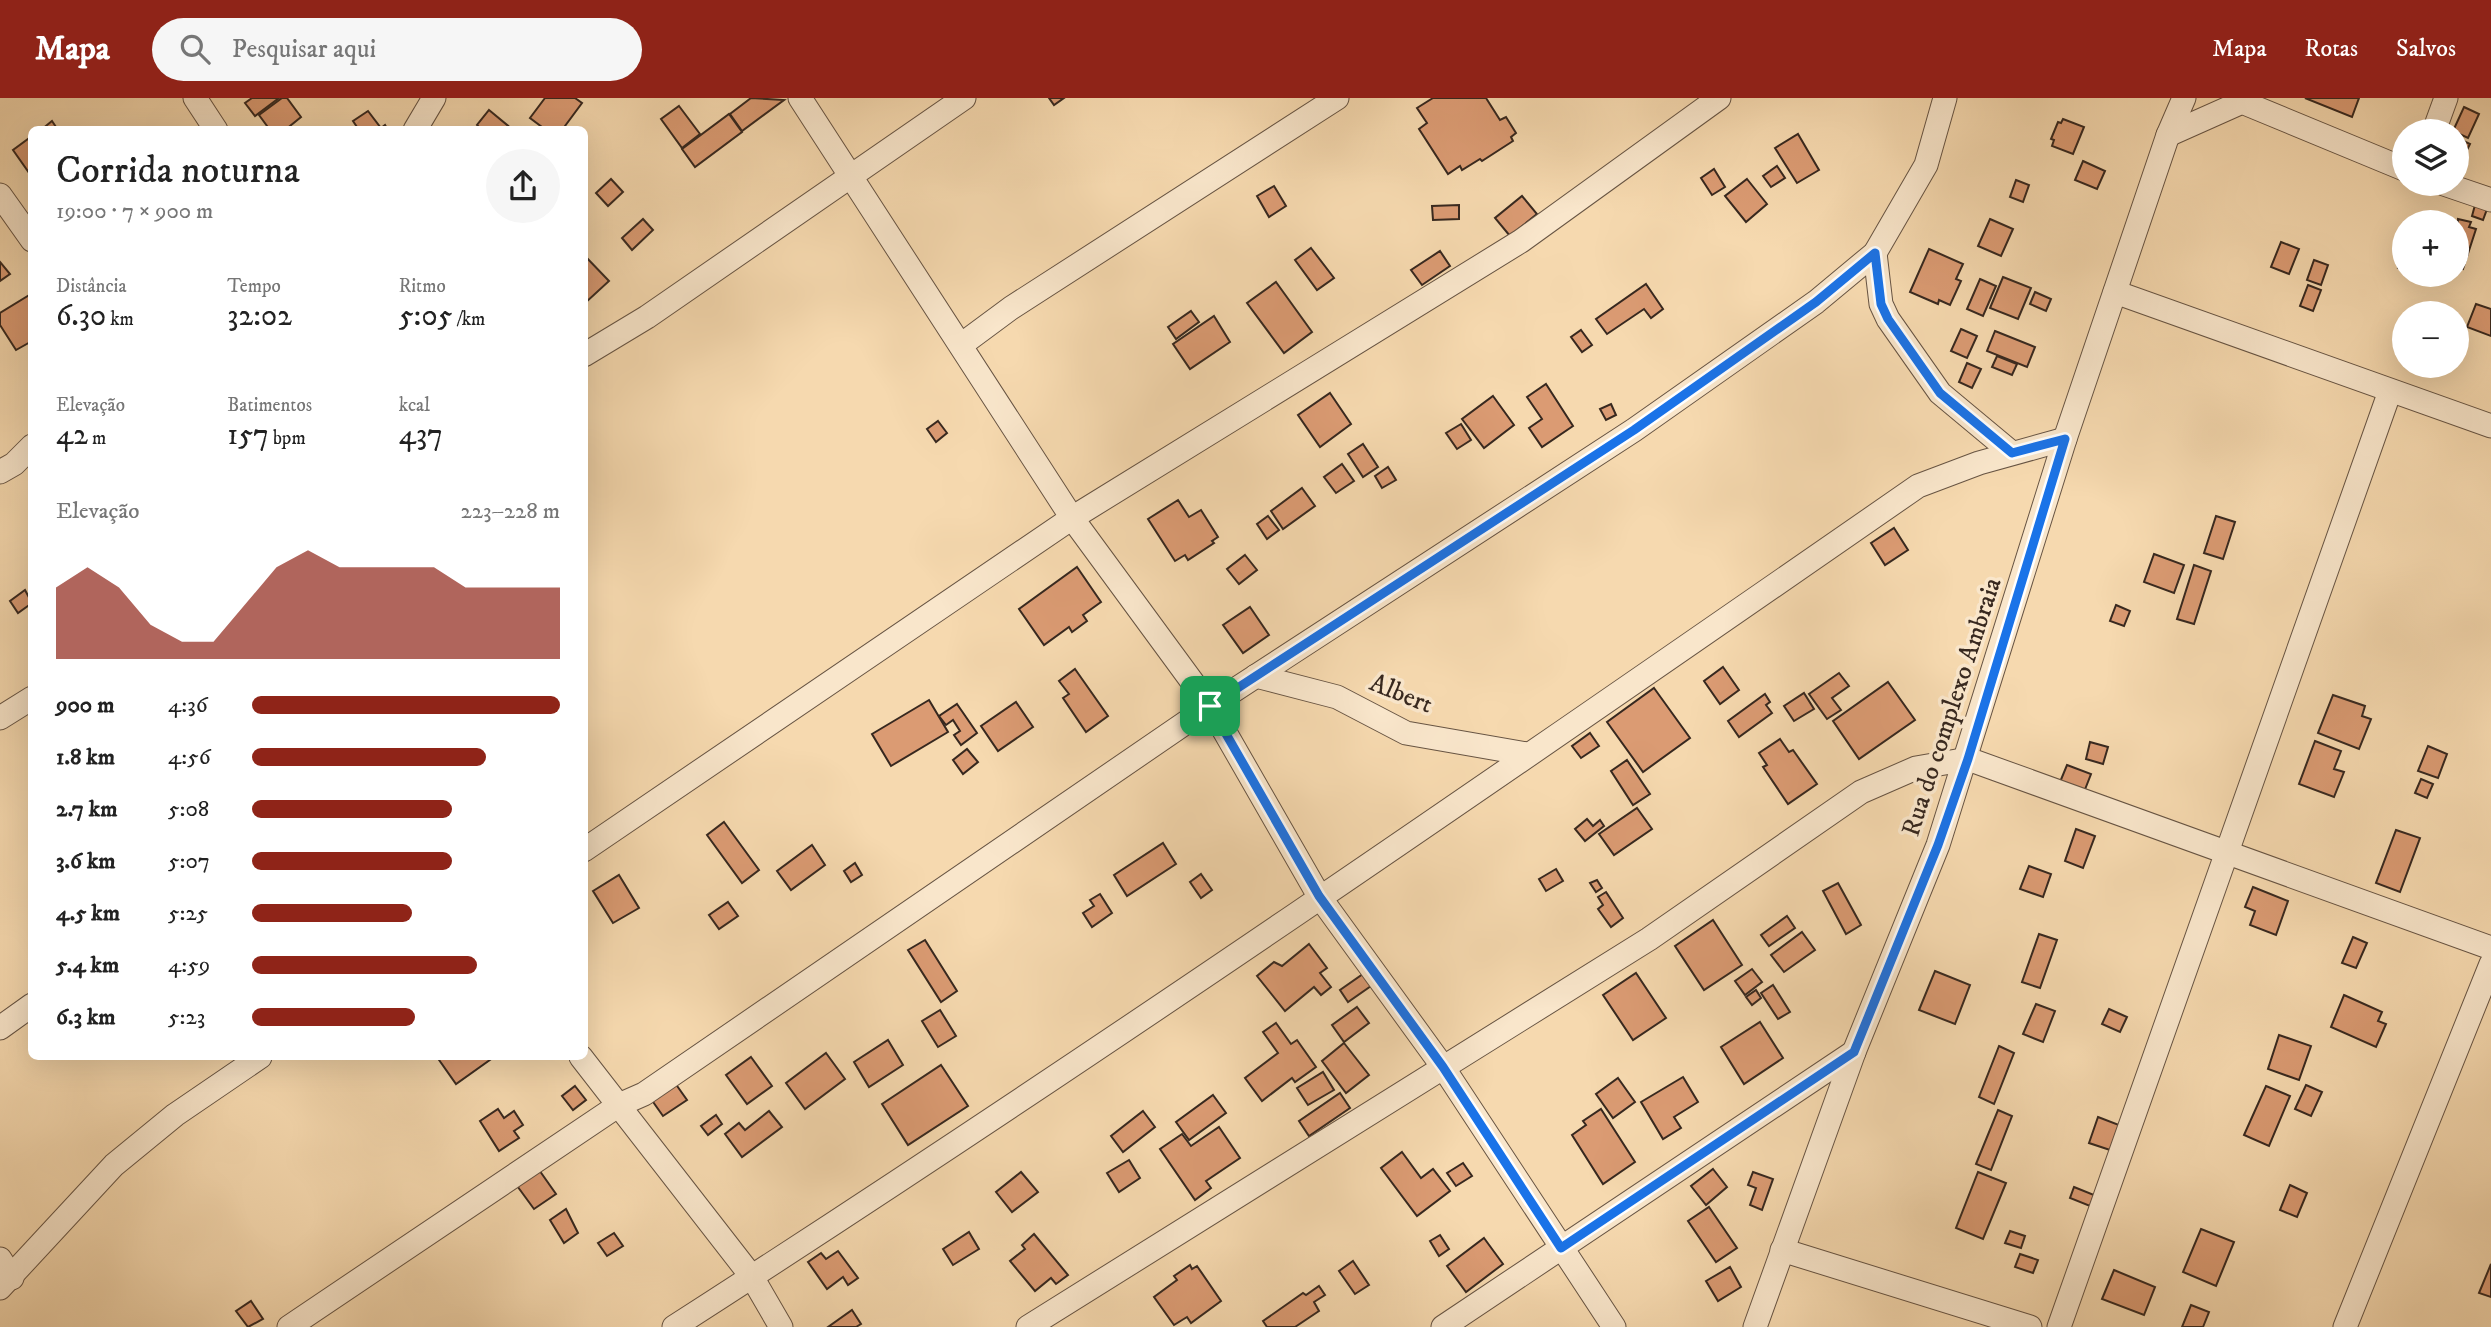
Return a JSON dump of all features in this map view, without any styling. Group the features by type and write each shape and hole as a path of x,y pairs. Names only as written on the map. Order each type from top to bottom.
{"street":[{"path":"195,98 213,126"},
{"path":"417,126 434,98"},
{"path":"800,98 852,174 1072,518 1210,706 1319,896 1443,1067 1614,1327"},
{"path":"588,353 647,317 964,98"},
{"path":"961,345 1011,308 1337,98"},
{"path":"588,847 1072,518 1521,241 1719,98"},
{"path":"289,1327 619,1105 644,1094 1210,706 1634,430 1816,302 1875,253 1926,165 1945,98"},
{"name":"Rua do complexo Ambraia","path":"1755,1327 1854,1052 1938,845 1968,759 2065,439 2168,135 2184,98"},
{"path":"2438,119 2446,98"},
{"path":"2168,135 2241,100 2392,164"},
{"path":"2469,193 2491,200"},
{"path":"0,195 28,234"},
{"path":"1875,253 1881,304 1888,319 1940,393 2012,453"},
{"path":"2115,292 2491,426"},
{"path":"2059,1327 2390,391"},
{"path":"674,1327 1319,896 1918,486 2012,453 2065,439"},
{"path":"0,472 14,464 28,450"},
{"name":"Albert","path":"1256,676 1337,696 1406,733 1527,754"},
{"path":"0,718 28,700"},
{"path":"1028,1327 1649,939 1861,792 1916,768 1968,759 2491,948"},
{"path":"2345,1327 2491,964"},
{"path":"0,1028 28,1008"},
{"path":"1443,1327 1854,1052"},
{"path":"4,1275 114,1165 175,1115 256,1060"},
{"path":"583,1060 752,1277 781,1327"},
{"path":"1783,1250 2030,1327"}],"building":[{"path":"252,98 279,98 255,116 245,103"},
{"path":"282,98 287,98 301,117 290,126 267,126 259,115"},
{"path":"545,98 575,98 582,103 565,126 541,126 530,118"},
{"path":"751,98 784,100 742,131 730,114"},
{"path":"1049,98 1064,98 1054,105"},
{"path":"1433,98 1486,98 1500,120 1506,117 1516,133 1511,137 1513,141 1482,161 1480,159 1462,170 1460,166 1448,174 1419,129 1427,123 1417,108"},
{"path":"2305,98 2359,98 2352,117"},
{"path":"679,106 700,134 682,148 661,119"},
{"path":"2464,107 2479,114 2469,136 2469,119 2458,119"},
{"path":"489,110 508,126 478,126"},
{"path":"368,111 379,126 356,126 353,121"},
{"path":"729,114 742,132 695,167 682,149"},
{"path":"2063,119 2084,127 2073,154 2052,146 2054,140 2051,139 2058,122 2061,123"},
{"path":"1798,134 1819,170 1797,183 1775,148"},
{"path":"28,139 28,171 13,150"},
{"path":"2083,161 2105,171 2097,189 2075,180"},
{"path":"1777,166 1785,178 1771,187 1763,176"},
{"path":"1714,169 1725,187 1712,195 1701,178"},
{"path":"611,179 623,192 608,206 596,193"},
{"path":"1747,179 1767,204 1746,222 1725,196"},
{"path":"2016,180 2029,185 2023,202 2010,197"},
{"path":"1274,186 1286,206 1269,217 1257,196"},
{"path":"1522,196 1537,214 1510,236 1495,218"},
{"path":"1459,205 1459,219 1433,220 1432,206"},
{"path":"2475,205 2487,209 2483,220 2472,216"},
{"path":"643,219 653,230 632,250 622,238"},
{"path":"1990,219 2013,229 2001,256 1978,246"},
{"path":"2469,227 2476,229 2469,251"},
{"path":"2281,242 2299,249 2289,274 2271,267"},
{"path":"1311,248 1334,278 1317,290 1295,260"},
{"path":"1929,249 1963,264 1956,279 1961,281 1950,305 1939,300 1938,304 1910,292"},
{"path":"1440,251 1450,266 1422,285 1411,270"},
{"path":"588,259 609,281 588,300"},
{"path":"2314,260 2328,265 2321,285 2307,280"},
{"path":"0,262 10,274 0,281"},
{"path":"2003,277 2031,288 2018,319 1990,308"},
{"path":"1980,279 1996,286 1983,316 1967,309"},
{"path":"1276,282 1312,332 1284,353 1247,303"},
{"path":"1646,284 1663,309 1651,318 1644,309 1607,334 1596,319"},
{"path":"2308,285 2321,290 2313,311 2300,306"},
{"path":"2035,292 2051,299 2046,311 2030,304"},
{"path":"28,296 28,343 16,350 0,325 0,313"},
{"path":"2476,304 2491,309 2491,336 2469,328"},
{"path":"1191,311 1199,322 1176,339 1168,327"},
{"path":"1214,316 1230,342 1190,369 1173,344"},
{"path":"1961,329 1977,336 1967,358 1951,351"},
{"path":"1581,330 1592,345 1582,352 1571,337"},
{"path":"1995,331 2035,347 2027,367 1987,351"},
{"path":"1997,356 2017,364 2012,375 1992,367"},
{"path":"1967,363 1981,369 1972,388 1959,382"},
{"path":"1546,384 1573,426 1542,447 1529,428 1542,419 1527,397"},
{"path":"1330,393 1351,424 1320,447 1298,415"},
{"path":"1493,396 1514,425 1484,448 1462,419"},
{"path":"1611,404 1616,415 1606,420 1600,409"},
{"path":"938,421 947,433 936,442 927,429"},
{"path":"1461,424 1471,440 1457,449 1446,433"},
{"path":"1363,444 1378,467 1363,477 1348,454"},
{"path":"1342,464 1354,481 1336,493 1324,477"},
{"path":"1388,467 1396,480 1382,488 1375,476"},
{"path":"1302,488 1315,506 1283,529 1271,511"},
{"path":"1178,500 1189,517 1201,510 1218,537 1212,541 1214,543 1188,560 1185,555 1175,561 1148,519"},
{"path":"1268,516 1279,530 1267,539 1257,524"},
{"path":"2216,516 2235,522 2223,559 2204,553"},
{"path":"1894,528 1908,550 1885,565 1871,543"},
{"path":"2154,554 2184,565 2174,593 2144,582"},
{"path":"1245,555 1257,570 1239,584 1227,569"},
{"path":"2194,565 2211,571 2194,624 2177,619"},
{"path":"1077,567 1101,602 1083,615 1087,621 1072,632 1069,627 1044,645 1019,609"},
{"path":"25,590 28,596 28,606 18,613 10,601"},
{"path":"2116,605 2130,611 2124,626 2110,621"},
{"path":"1250,607 1269,635 1243,653 1223,625"},
{"path":"1723,667 1739,690 1720,704 1704,681"},
{"path":"1075,669 1108,716 1086,732 1063,698 1069,694 1059,681"},
{"path":"1839,673 1849,686 1832,698 1841,710 1827,719 1809,694"},
{"path":"1888,682 1915,720 1859,759 1833,721"},
{"path":"1654,688 1690,738 1643,772 1607,722"},
{"path":"1804,693 1814,709 1794,721 1784,706"},
{"path":"1765,694 1770,702 1766,705 1772,713 1739,737 1728,721"},
{"path":"2333,695 2365,706 2362,716 2371,719 2359,749 2318,733"},
{"path":"929,700 948,732 891,766 872,734"},
{"path":"1016,702 1033,727 998,751 981,726"},
{"path":"957,704 977,733 961,745 954,735 960,731 953,720 946,725 939,716"},
{"path":"1590,733 1599,746 1581,758 1572,746"},
{"path":"1780,739 1789,752 1793,750 1817,784 1788,804 1763,767 1767,765 1759,753"},
{"path":"2315,741 2341,751 2334,769 2344,772 2334,797 2299,784"},
{"path":"2090,742 2108,747 2103,764 2086,759"},
{"path":"2428,746 2447,754 2438,778 2418,771"},
{"path":"967,749 978,762 963,774 953,760"},
{"path":"1627,760 1650,794 1633,805 1611,771"},
{"path":"2067,765 2091,774 2084,792 2060,782"},
{"path":"2421,779 2433,784 2427,798 2415,793"},
{"path":"1637,808 1652,829 1614,855 1599,834"},
{"path":"1587,819 1593,826 1600,820 1604,826 1585,841 1575,829"},
{"path":"724,822 759,870 742,883 707,835"},
{"path":"2076,829 2095,836 2083,868 2065,861"},
{"path":"2396,830 2420,838 2400,892 2376,883"},
{"path":"1163,843 1176,864 1127,896 1114,875"},
{"path":"812,845 825,865 791,890 777,871"},
{"path":"855,863 862,875 851,882 844,871"},
{"path":"2029,866 2051,874 2043,897 2020,889"},
{"path":"1556,869 1563,881 1546,891 1539,879"},
{"path":"1201,874 1212,890 1201,898 1190,882"},
{"path":"619,875 639,908 613,923 593,891"},
{"path":"1597,880 1602,888 1596,892 1590,883"},
{"path":"1838,883 1861,925 1846,934 1823,891"},
{"path":"2253,887 2288,901 2276,935 2250,925 2255,911 2245,907"},
{"path":"1606,892 1623,918 1611,927 1598,909 1603,905 1598,897"},
{"path":"1100,894 1112,913 1092,927 1083,913 1094,906 1090,900"},
{"path":"728,902 738,916 719,929 709,915"},
{"path":"1787,916 1795,928 1769,946 1761,935"},
{"path":"1713,920 1742,965 1704,990 1675,946"},
{"path":"1802,932 1815,950 1784,972 1771,955"},
{"path":"2039,934 2057,940 2040,988 2022,982"},
{"path":"2353,937 2367,943 2356,968 2342,963"},
{"path":"925,940 957,991 941,1002 908,950"},
{"path":"1309,944 1327,968 1320,973 1331,987 1321,995 1314,987 1285,1011 1257,976 1274,962 1282,966"},
{"path":"1752,969 1762,982 1745,995 1735,981"},
{"path":"1935,971 1970,985 1955,1024 1919,1010"},
{"path":"1636,973 1666,1018 1633,1040 1603,995"},
{"path":"1363,974 1371,986 1348,1002 1340,990"},
{"path":"1773,985 1790,1012 1778,1019 1761,993"},
{"path":"1756,990 1761,998 1752,1005 1746,997"},
{"path":"2344,995 2382,1012 2378,1021 2386,1024 2376,1047 2331,1027"},
{"path":"2036,1004 2055,1011 2043,1042 2023,1034"},
{"path":"1357,1007 1369,1023 1344,1042 1332,1025"},
{"path":"2109,1009 2127,1017 2120,1032 2102,1024"},
{"path":"940,1010 956,1036 938,1047 922,1021"},
{"path":"1760,1022 1783,1058 1744,1084 1721,1047"},
{"path":"1276,1023 1291,1044 1297,1040 1316,1067 1295,1082 1292,1078 1262,1101 1245,1078 1278,1053 1263,1032"},
{"path":"2279,1035 2311,1046 2299,1080 2268,1069"},
{"path":"888,1040 903,1065 869,1087 854,1062"},
{"path":"1344,1043 1369,1075 1346,1093 1322,1061"},
{"path":"1999,1046 2014,1053 1994,1104 1979,1097"},
{"path":"826,1053 845,1079 805,1109 786,1083"},
{"path":"751,1057 772,1086 747,1104 726,1075"},
{"path":"439,1060 490,1060 456,1084"},
{"path":"941,1065 968,1106 908,1145 882,1104"},
{"path":"1323,1072 1334,1090 1308,1105 1297,1088"},
{"path":"1683,1077 1698,1102 1674,1117 1681,1128 1663,1139 1641,1102"},
{"path":"1618,1078 1635,1102 1613,1118 1596,1094"},
{"path":"675,1083 687,1100 663,1116 651,1099"},
{"path":"2306,1085 2322,1092 2311,1116 2295,1109"},
{"path":"575,1086 586,1100 573,1110 562,1096"},
{"path":"2266,1086 2290,1096 2269,1146 2244,1135"},
{"path":"1340,1093 1350,1108 1309,1136 1299,1121"},
{"path":"1213,1095 1226,1113 1189,1140 1176,1122"},
{"path":"498,1109 504,1118 514,1111 523,1125 514,1131 519,1138 499,1151 480,1121"},
{"path":"1601,1109 1635,1162 1603,1184 1572,1135 1586,1125 1583,1121"},
{"path":"1998,1110 2012,1116 1991,1170 1976,1164"},
{"path":"769,1111 782,1127 742,1157 725,1134 739,1123 745,1130"},
{"path":"1143,1111 1155,1127 1123,1152 1111,1136"},
{"path":"716,1115 722,1124 708,1135 701,1126"},
{"path":"2098,1117 2119,1125 2110,1150 2089,1143"},
{"path":"1219,1127 1240,1158 1206,1181 1211,1188 1195,1200 1160,1149 1182,1134 1191,1146"},
{"path":"1402,1152 1421,1178 1433,1169 1450,1191 1417,1216 1381,1168"},
{"path":"1129,1160 1140,1178 1119,1192 1107,1173"},
{"path":"1463,1163 1472,1176 1456,1186 1447,1173"},
{"path":"537,1167 556,1194 534,1209 515,1183"},
{"path":"1713,1169 1727,1187 1706,1205 1691,1186"},
{"path":"1021,1172 1038,1192 1012,1212 996,1192"},
{"path":"1753,1172 1773,1179 1762,1210 1750,1205 1756,1188 1748,1185"},
{"path":"1978,1172 2006,1183 1983,1239 1956,1228"},
{"path":"2290,1185 2307,1193 2297,1217 2280,1210"},
{"path":"2074,1187 2094,1195 2090,1206 2070,1198"},
{"path":"1709,1207 1737,1248 1716,1262 1688,1221"},
{"path":"566,1209 578,1233 564,1243 550,1220"},
{"path":"2201,1229 2234,1242 2216,1286 2183,1272"},
{"path":"2010,1231 2025,1236 2021,1248 2005,1243"},
{"path":"969,1232 979,1249 953,1265 943,1249"},
{"path":"614,1233 623,1246 607,1256 598,1243"},
{"path":"1034,1234 1068,1275 1056,1284 1051,1278 1035,1291 1010,1261 1025,1249 1022,1245"},
{"path":"1440,1235 1449,1249 1439,1256 1430,1241"},
{"path":"1484,1238 1503,1264 1466,1292 1447,1266"},
{"path":"838,1251 858,1278 848,1285 843,1277 827,1289 808,1262 821,1253 826,1259"},
{"path":"2020,1254 2038,1260 2033,1273 2015,1267"},
{"path":"1353,1261 1369,1285 1355,1294 1339,1271"},
{"path":"2491,1264 2491,1297 2479,1293"},
{"path":"1190,1265 1192,1269 1197,1266 1221,1301 1191,1323 1187,1317 1174,1325 1154,1297 1177,1280 1174,1276"},
{"path":"1730,1267 1741,1287 1718,1301 1706,1281"},
{"path":"2114,1270 2155,1287 2144,1315 2102,1299"},
{"path":"1319,1286 1325,1295 1314,1302 1319,1311 1295,1327 1267,1327 1263,1321 1303,1293 1306,1295"},
{"path":"251,1301 263,1319 248,1327 236,1311"},
{"path":"2191,1305 2209,1312 2203,1327 2182,1327"},
{"path":"852,1310 861,1324 856,1327 828,1327"}],"route":[{"path":"1875,253 1881,304 1888,319 1940,393 2012,453 2065,439 1968,759 1938,845 1854,1052 1561,1248 1443,1067 1319,896 1210,706 1634,430 1816,302 1875,253"}]}
